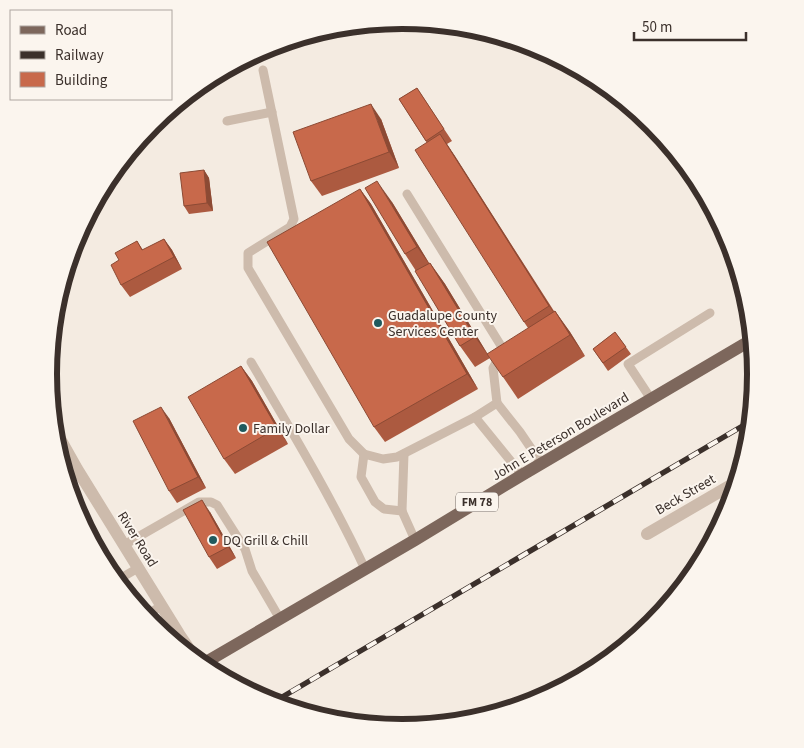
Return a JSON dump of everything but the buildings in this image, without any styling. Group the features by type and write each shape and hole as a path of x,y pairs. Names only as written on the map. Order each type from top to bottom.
{"main road":[{"name":"John E Peterson Boulevard","path":"209,660 746,343"}],"street":[{"name":"River Road","path":"65,447 185,643"},
{"name":"Beck Street","path":"647,534 728,487"}],"lane":[{"path":"263,70 294,219 290,227 248,253 248,268 349,439 364,454 383,460 397,458 475,417 497,403"},
{"path":"227,121 272,112"},
{"path":"407,194 503,349 493,368 497,403 542,463"},
{"path":"651,399 628,364 710,313"},
{"path":"251,362 343,523 365,569"},
{"path":"475,417 522,475"},
{"path":"364,454 361,477 375,502 384,509 402,512"},
{"path":"404,454 402,512 415,540"},
{"path":"124,545 199,502 211,502 217,506 245,549 252,571 280,619"},
{"path":"123,577 138,568"},
{"path":"152,612 161,606"}],"railway":[{"path":"282,697 743,426"}],"place":[{"name":"Guadalupe County Services Center","path":"378,323"},
{"name":"Family Dollar","path":"243,428"},
{"name":"DQ Grill & Chill","path":"213,540"}]}
